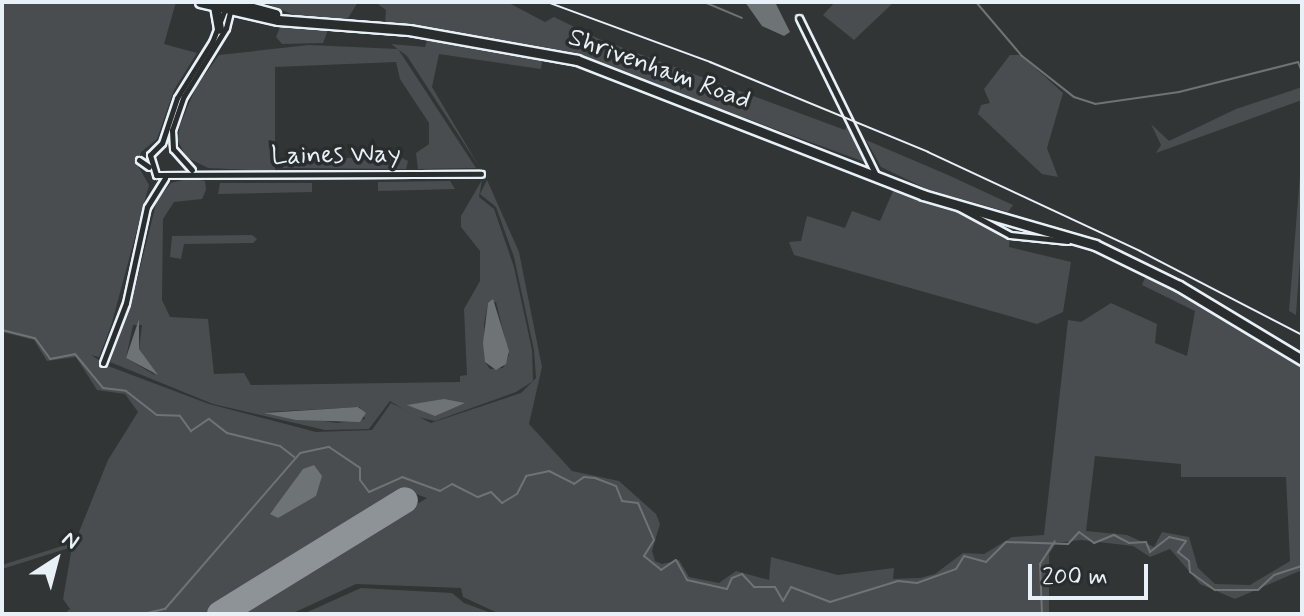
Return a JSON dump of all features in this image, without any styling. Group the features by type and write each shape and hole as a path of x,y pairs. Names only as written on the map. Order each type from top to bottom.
{"highway":[{"name":"Shrivenham Road","path":"200,2 226,5 273,18 420,32 577,60 955,205 1085,241 1179,286 1302,360"},
{"path":"219,29 226,5"}],"street":[{"path":"193,171 173,149 179,107 222,37 226,5"},
{"path":"799,18 872,157 876,176"},
{"path":"166,177 155,173 140,159 160,147 181,89 219,29"},
{"path":"160,147 173,149"},
{"path":"150,155 150,167"},
{"path":"154,191 174,173 179,159"},
{"name":"Laines Way","path":"174,173 193,171 251,178 481,174"},
{"path":"103,363 126,303 154,191 155,173"},
{"name":"Shrivenham Road","path":"955,205 1013,236 1085,241"}],"shaded area":[{"path":"2,2 176,2 164,44 197,53 174,90 157,139 141,152 138,166 149,185 111,326 99,357 91,355 108,366 209,404 316,432 372,430 391,403 431,423 521,393 536,378 534,350 514,257 496,207 480,194 487,180 519,252 542,367 529,424 572,471 619,481 656,514 660,524 652,551 655,561 662,564 679,560 689,577 719,583 736,571 769,580 771,557 838,575 894,568 893,579 920,578 935,574 963,553 984,554 1012,537 1044,535 1068,320 1081,322 1111,303 1157,324 1155,343 1187,356 1195,311 1142,285 1147,273 1302,367 1302,570 1235,599 1200,584 1170,549 1150,557 1133,546 1081,540 1056,543 1049,554 1049,614 500,614 463,597 461,588 356,584 291,614 235,614 427,498 407,491 204,614 64,614 70,609 63,599 72,547 2,569 2,565 75,542 108,460 138,412 125,394 97,390 76,357 47,361 34,340 2,332","holes":["1095,456 1181,464 1181,477 1286,477 1290,561 1250,585 1215,584 1198,568 1189,537 1162,532 1154,547 1127,535 1086,531","314,465 316,496 270,513 295,487 297,477"]},
{"path":"263,2 358,2 345,23 294,15"},
{"path":"375,2 507,2 545,22 554,17 599,39 845,130 847,125 854,129 870,164 572,54 385,25 386,10"},
{"path":"745,2 775,2 790,32 784,36 762,26"},
{"path":"835,2 894,2 854,40 823,15"},
{"path":"281,25 328,30 323,43 282,44 276,37"},
{"path":"428,37 543,56 541,69 439,54 432,87 480,168 407,56 391,44 425,47"},
{"path":"309,45 398,49 476,168 418,169 416,153 429,144 429,123 400,79 396,62 275,67 275,171 208,168 186,157 178,141 180,125 196,87 219,55"},
{"path":"1010,55 1021,55 1063,93 1047,148 1058,177 1042,174 978,114 981,105 990,103 984,89"},
{"path":"1302,87 1302,100 1156,153 1161,145 1151,124 1169,141 1236,109"},
{"path":"866,140 1013,205 1008,212 929,190 881,167"},
{"path":"1302,151 1302,232 1296,315 1289,311"},
{"path":"400,157 408,161 406,169 283,168 283,159"},
{"path":"190,178 205,181 206,190 202,199 174,202 163,219 162,300 170,317 208,319 214,374 244,373 251,385 460,382 460,376 467,375 464,309 480,281 480,251 461,227 461,216 482,180 479,197 494,209 514,267 532,350 533,381 516,392 435,421 414,416 390,401 369,429 325,430 213,404 110,362 131,304 157,200 171,183","holes":["496,302 509,355 503,368 490,369 485,362 484,324 488,303","133,325 142,325 139,349 155,375 126,358","360,407 365,419 337,423 266,412"]},
{"path":"450,181 455,189 378,191 378,182"},
{"path":"220,183 312,183 312,192 218,194"},
{"path":"894,189 955,209 1010,237 1009,247 1071,262 1063,312 1037,324 794,255 789,242 801,241 807,216 845,228 852,211 880,221"},
{"path":"252,235 257,239 253,243 184,244 181,259 170,257 172,236"},
{"path":"493,299 509,351 506,364 496,370 485,362 483,343 488,303"},
{"path":"139,319 139,349 158,375 126,358"},
{"path":"444,399 465,403 435,416 407,405"},
{"path":"358,407 366,413 360,422 296,420 264,413"},
{"path":"314,465 322,476 316,496 278,518 270,514 303,469"},
{"path":"410,493 416,501 407,508 231,614 209,614"},
{"path":"361,588 452,593 464,603 494,614 303,614"}],"waterway":[{"path":"704,2 742,18"},
{"path":"976,2 1022,56 1074,97 1095,104 1179,92 1298,62 1302,72"},
{"path":"2,330 35,338 50,359 75,354 103,388 126,391 157,415 180,416 191,431 209,419 227,433 280,446 294,457"},
{"path":"143,614 165,609 300,453 329,447 360,468 360,480 369,492 402,477 440,491 452,484 478,497 491,492 502,503 517,494 526,476 549,471 574,484 584,477 595,478 616,486 622,501 638,503 654,540 644,556 661,570 676,560 687,580 727,589 732,578 742,574 754,587 775,587 783,601 791,587 830,602 898,581 917,583 956,569 964,556 986,562 1006,542 1068,544 1079,532 1094,543 1114,535 1129,543 1146,542 1150,552 1169,537 1186,541 1178,552 1189,561 1190,572 1215,590 1258,590 1274,575 1302,566"},
{"path":"1042,614 1040,564 1055,541"}],"runway":[{"path":"220,614 405,500"}],"railway":[{"path":"547,2 710,62 928,152 1140,251 1302,335"}]}
